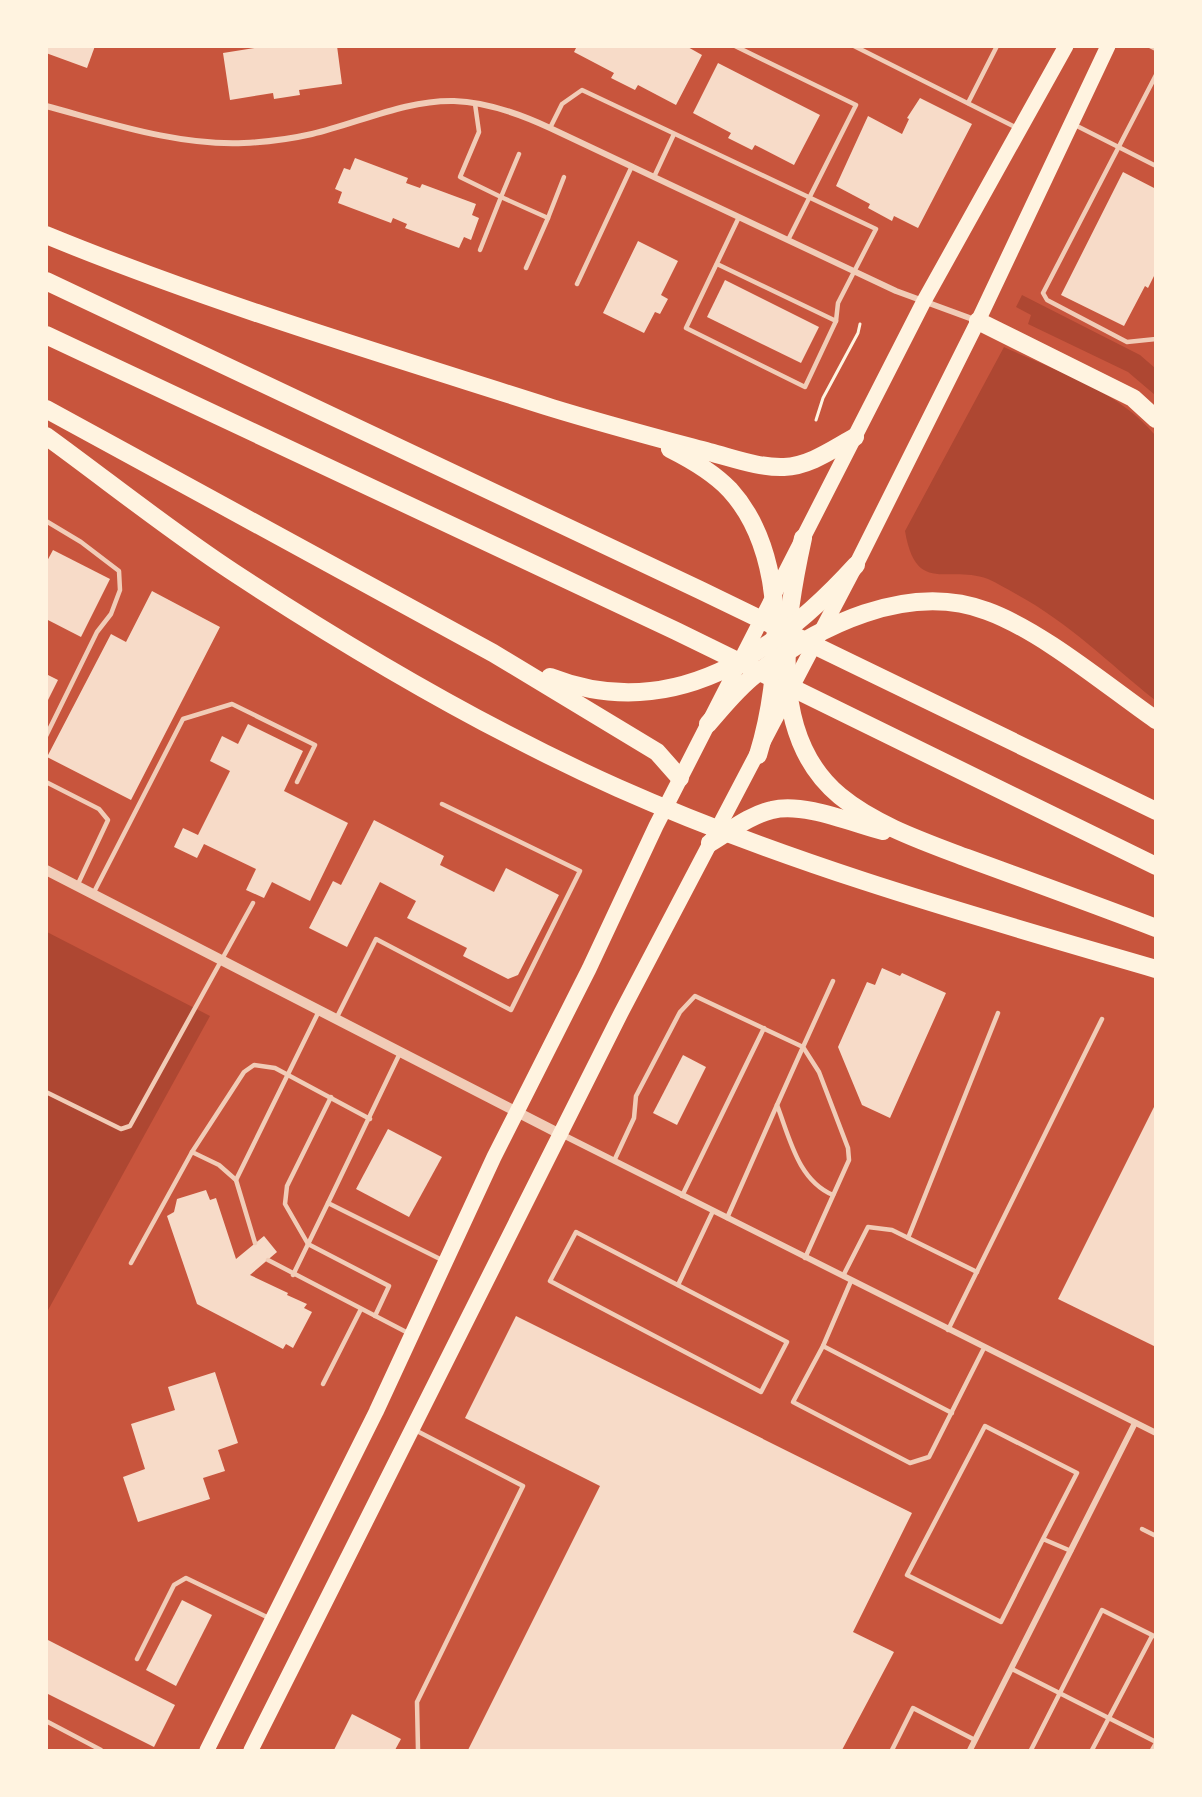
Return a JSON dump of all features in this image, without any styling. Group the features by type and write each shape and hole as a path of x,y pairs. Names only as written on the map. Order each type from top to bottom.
{"highway":[{"path":"46,235 228,303 609,426 771,467 802,464 855,437"},
{"path":"46,281 700,590 1155,811"},
{"path":"978,321 1133,398 1155,419"},
{"path":"46,335 676,631 1155,866"},
{"path":"46,409 493,653 657,752 680,778"},
{"path":"609,426 699,464 730,490 742,505 760,542 782,633"},
{"path":"46,436 231,570 373,660 489,725 617,788 739,838 835,872 1155,969"},
{"path":"758,754 772,700 781,656 782,633 803,538"},
{"path":"493,653 566,683 601,693 619,694 669,688 740,662 782,633 826,597 856,565"},
{"path":"708,724 746,683 781,656 821,633 856,616 895,606 935,601 970,605 1017,624 1155,720"},
{"path":"781,656 798,732 808,754 834,791 859,810 936,846 1155,928"},
{"path":"710,843 759,815 785,808 818,813 936,846"}],"main road":[{"path":"207,1750 412,1335 517,1112 680,778 924,301 1066,46"},
{"path":"252,1750 560,1134 856,565 978,321 1108,46"}],"street":[{"path":"46,106 178,137 214,143 243,143 312,134 427,103 475,104 514,113 550,128 856,272 978,321"},
{"path":"46,870 400,1053 1155,1433"},
{"path":"970,1750 1135,1423"}],"lane":[{"path":"735,46 856,105 788,240"},
{"path":"854,46 1019,129"},
{"path":"968,103 997,46"},
{"path":"1150,46 1155,49"},
{"path":"1155,75 1043,293 1047,300 1127,342 1155,339"},
{"path":"550,128 562,104 582,90 876,229 856,272 838,303 836,321 805,387 686,328 739,217"},
{"path":"475,104 479,132 460,177 548,218"},
{"path":"1071,122 1155,166"},
{"path":"654,177 674,134"},
{"path":"480,250 519,154"},
{"path":"577,284 632,166"},
{"path":"526,268 564,177"},
{"path":"717,264 836,321"},
{"path":"46,521 81,542 118,571 120,590 111,614 97,632 46,736"},
{"path":"93,894 183,719 232,704 315,746 297,782"},
{"path":"46,782 99,809 108,820 77,886"},
{"path":"336,1019 376,939 511,1010 580,872 442,804"},
{"path":"46,1092 121,1129 130,1125 253,903"},
{"path":"727,1218 833,981"},
{"path":"614,1161 634,1118 636,1096 680,1012 695,996 803,1047 819,1072 849,1148 849,1160 805,1258"},
{"path":"236,1180 319,1011"},
{"path":"908,1238 998,1013"},
{"path":"948,1330 1102,1019"},
{"path":"682,1196 764,1028"},
{"path":"293,1275 400,1053"},
{"path":"131,1263 192,1152 244,1072 254,1065 262,1064 289,1075 370,1119"},
{"path":"331,1097 287,1186 285,1204 308,1244 389,1286 375,1316"},
{"path":"777,1106 802,1168 818,1188 833,1195"},
{"path":"192,1152 219,1165 236,1180 255,1243"},
{"path":"328,1203 446,1262"},
{"path":"678,1285 713,1211"},
{"path":"843,1276 867,1227 892,1230 977,1272"},
{"path":"576,1232 678,1285 787,1342 761,1392 550,1281 576,1232"},
{"path":"268,1260 412,1335"},
{"path":"851,1281 823,1346 793,1402 910,1463 929,1456 984,1348"},
{"path":"323,1384 361,1309"},
{"path":"823,1346 952,1413"},
{"path":"985,1426 1077,1473 1043,1539 1001,1622 907,1575 985,1426"},
{"path":"413,1429 523,1486 417,1702 418,1750"},
{"path":"1142,1529 1155,1536"},
{"path":"1043,1539 1071,1551"},
{"path":"136,1659 174,1585 186,1578 273,1620"},
{"path":"1031,1750 1102,1610 1154,1637 1092,1750"},
{"path":"1012,1669 1155,1742 1152,1750"},
{"path":"892,1750 913,1708 975,1740"},
{"path":"46,1721 100,1750"}],"path":[{"path":"816,420 823,398 858,333 860,324"}],"shaded area":[{"path":"1022,295 1140,355 1155,368 1155,395 1128,372 1028,324 1031,315 1016,307"},
{"path":"1004,347 1085,383 1104,394 1140,419 1155,435 1155,700 1071,631 1036,606 988,579 973,575 935,574 925,571 917,564 910,551 905,531"},
{"path":"47,932 210,1016 47,1312"}],"building":[{"path":"46,46 95,46 87,68 46,53"},
{"path":"266,46 337,46 342,84 299,90 300,95 274,99 273,93 230,100 223,53"},
{"path":"577,46 686,46 702,55 676,105 638,85 635,90 611,78 614,73 574,52"},
{"path":"718,63 820,115 794,165 755,145 752,150 728,138 731,133 693,113"},
{"path":"920,98 972,124 918,228 894,216 892,221 868,208 870,204 836,186 868,116 902,134 909,119 907,118"},
{"path":"355,158 408,178 406,183 420,188 422,184 476,204 472,215 479,218 471,240 464,237 459,248 405,228 407,224 393,218 391,223 338,203 342,192 335,189 344,168 350,170"},
{"path":"1123,172 1156,189 1156,272 1148,288 1145,286 1124,326 1061,295"},
{"path":"638,241 678,261 661,295 668,299 660,314 655,312 644,333 603,313"},
{"path":"725,280 819,327 801,363 707,317"},
{"path":"53,550 110,579 81,637 46,619 46,563"},
{"path":"152,591 220,627 131,800 47,757 111,634 126,642"},
{"path":"46,674 58,680 46,704"},
{"path":"248,724 303,751 284,791 348,823 310,901 272,882 264,898 246,890 256,869 204,844 197,858 174,847 183,828 198,835 230,771 210,761 222,736 238,744"},
{"path":"374,820 444,856 440,865 494,892 506,868 559,895 518,975 508,979 463,956 467,948 407,918 416,901 380,882 347,947 309,928 333,881 341,885"},
{"path":"882,968 900,976 902,973 946,993 890,1118 862,1105 838,1047 867,982 875,985"},
{"path":"683,1055 706,1067 677,1125 653,1113"},
{"path":"1156,1103 1156,1347 1058,1299"},
{"path":"388,1129 442,1157 409,1217 356,1189"},
{"path":"206,1190 210,1200 216,1198 236,1259 264,1236 277,1252 250,1275 307,1304 304,1308 312,1312 293,1348 286,1344 283,1349 197,1304 167,1216 174,1212 177,1199"},
{"path":"516,1316 912,1513 853,1632 894,1652 842,1750 468,1750 600,1486 465,1418"},
{"path":"215,1372 238,1443 218,1450 225,1471 203,1478 210,1499 138,1522 123,1477 145,1469 131,1424 175,1410 168,1387"},
{"path":"182,1600 212,1615 176,1686 146,1670"},
{"path":"46,1639 175,1705 154,1747 46,1693"},
{"path":"352,1714 401,1739 395,1750 334,1750"}]}
